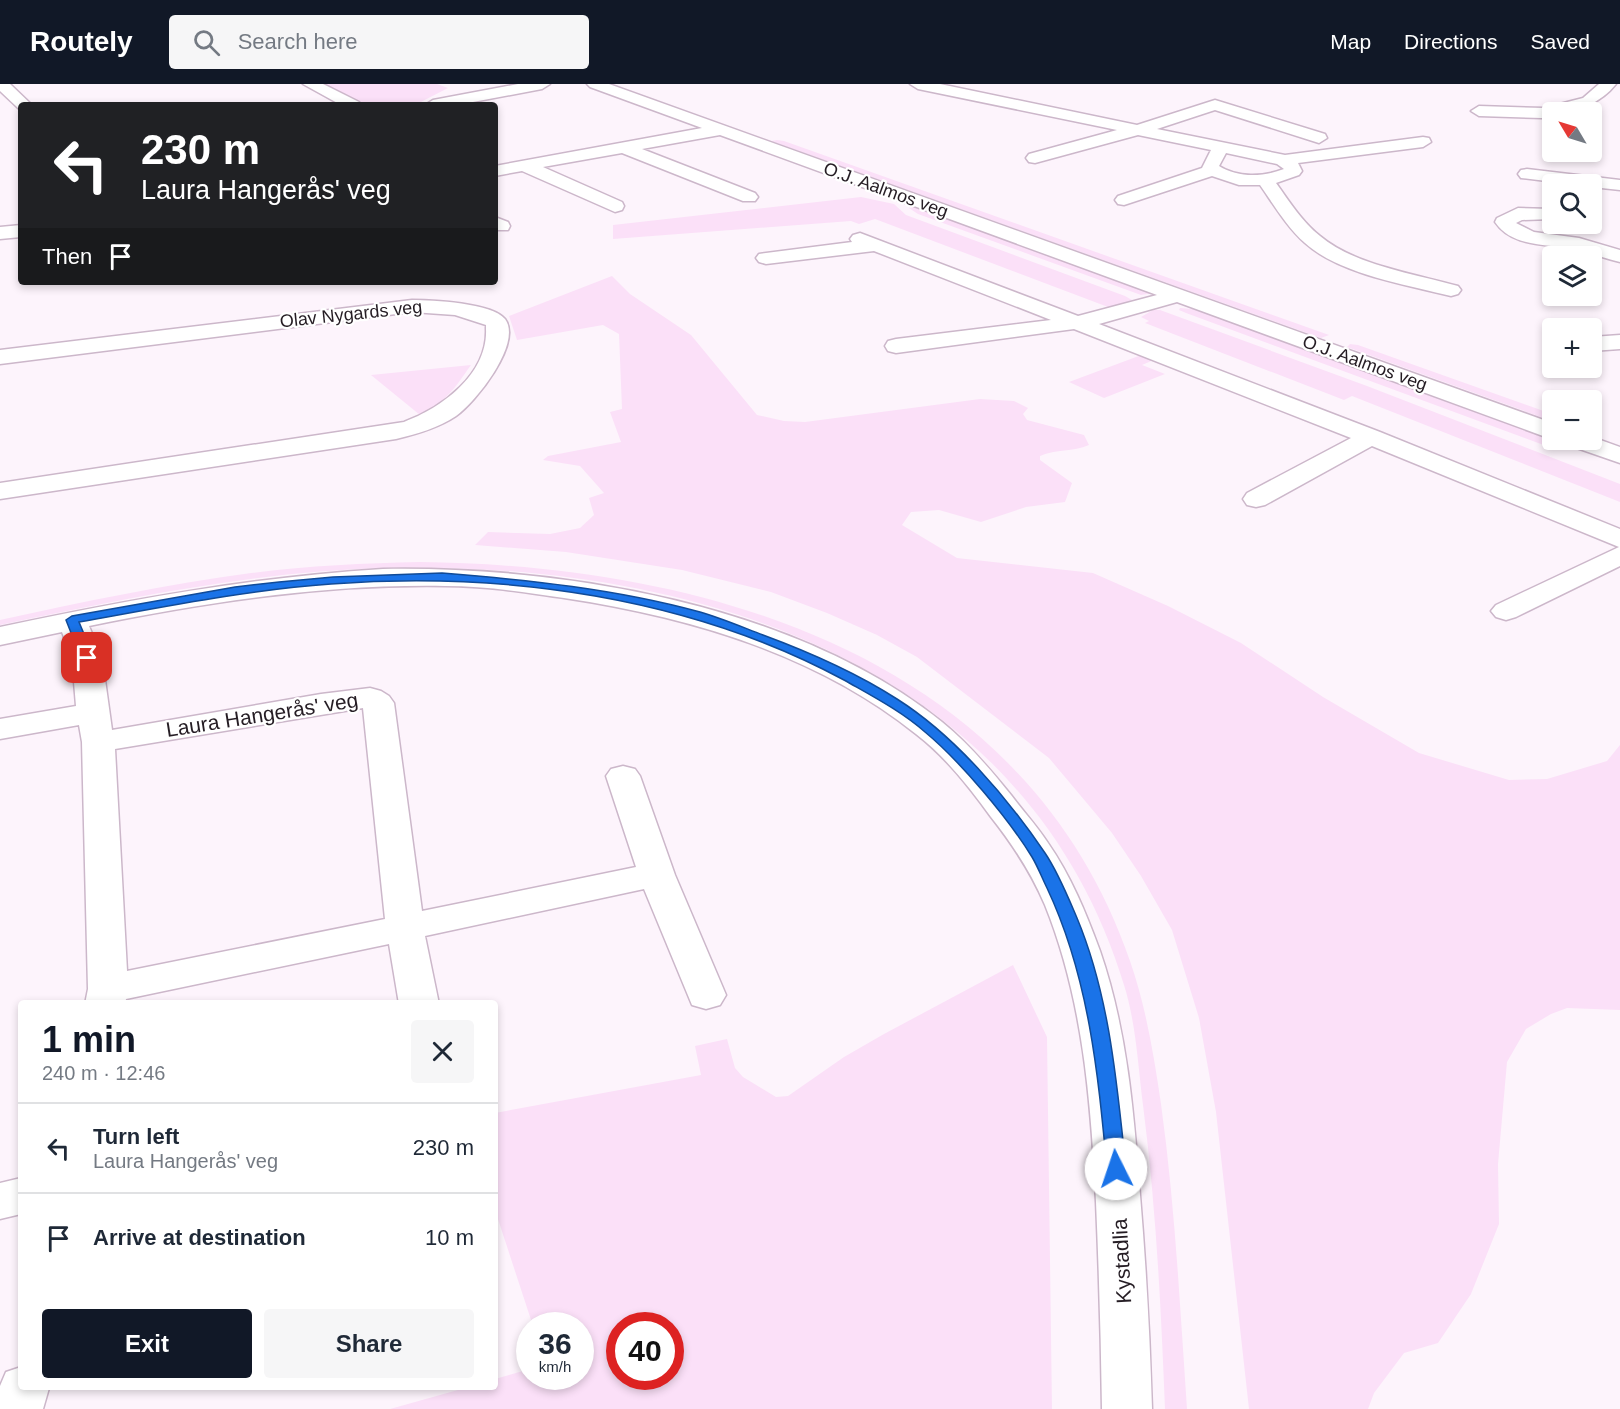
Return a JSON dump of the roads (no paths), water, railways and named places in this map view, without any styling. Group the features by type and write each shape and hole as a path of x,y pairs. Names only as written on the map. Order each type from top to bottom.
{"street":[{"path":"1,84 21,102"},
{"path":"311,84 347,102"},
{"path":"449,102 543,84"},
{"name":"O.J. Aalmos veg","path":"595,84 1542,427"},
{"path":"918,84 1283,160 1423,142"},
{"path":"1586,102 1608,84"},
{"path":"1035,158 1137,130 1215,105 1319,138"},
{"path":"1479,111 1542,114"},
{"path":"498,170 721,130"},
{"path":"1213,170 1210,167 1221,147"},
{"path":"624,148 749,197"},
{"path":"1124,200 1213,170 1238,178 1265,180 1283,176 1293,171 1291,165 1283,160"},
{"path":"525,166 615,206"},
{"path":"1527,174 1620,185"},
{"path":"1265,180 1290,214 1317,244 1371,268 1451,290"},
{"path":"1603,199 1620,191"},
{"path":"1542,214 1518,214 1504,222 1517,233 1532,238 1580,244 1620,256"},
{"path":"0,233 18,231"},
{"path":"1580,244 1593,241 1597,234"},
{"path":"766,258 869,242 1371,437 1620,539"},
{"path":"896,346 1082,323 1154,304 1178,295"},
{"name":"Olav Nygards veg","path":"0,357 412,306 453,308 481,314 496,322 499,335 497,346 464,400 447,413 425,423 396,432 0,491"},
{"path":"1602,343 1620,342"},
{"path":"1256,499 1371,437"},
{"path":"1602,449 1620,455"},
{"path":"1506,611 1620,555"},
{"name":"Kystadlia","path":"0,636 72,620 235,590 333,580 442,577 535,584 687,612 767,639 849,676 892,701 931,730 988,789 1040,856 1069,919 1088,978 1106,1063 1115,1146 1126,1329 1127,1409"},
{"path":"72,620 87,658 95,727 106,996 405,928 657,875"},
{"name":"Laura Hangerås' veg","path":"95,727 370,698 375,700 378,703 405,928 418,1000"},
{"path":"0,729 95,727"},
{"path":"623,776 657,875 706,995"},
{"path":"0,1201 18,1197"},
{"path":"18,1409 23,1390"}]}
